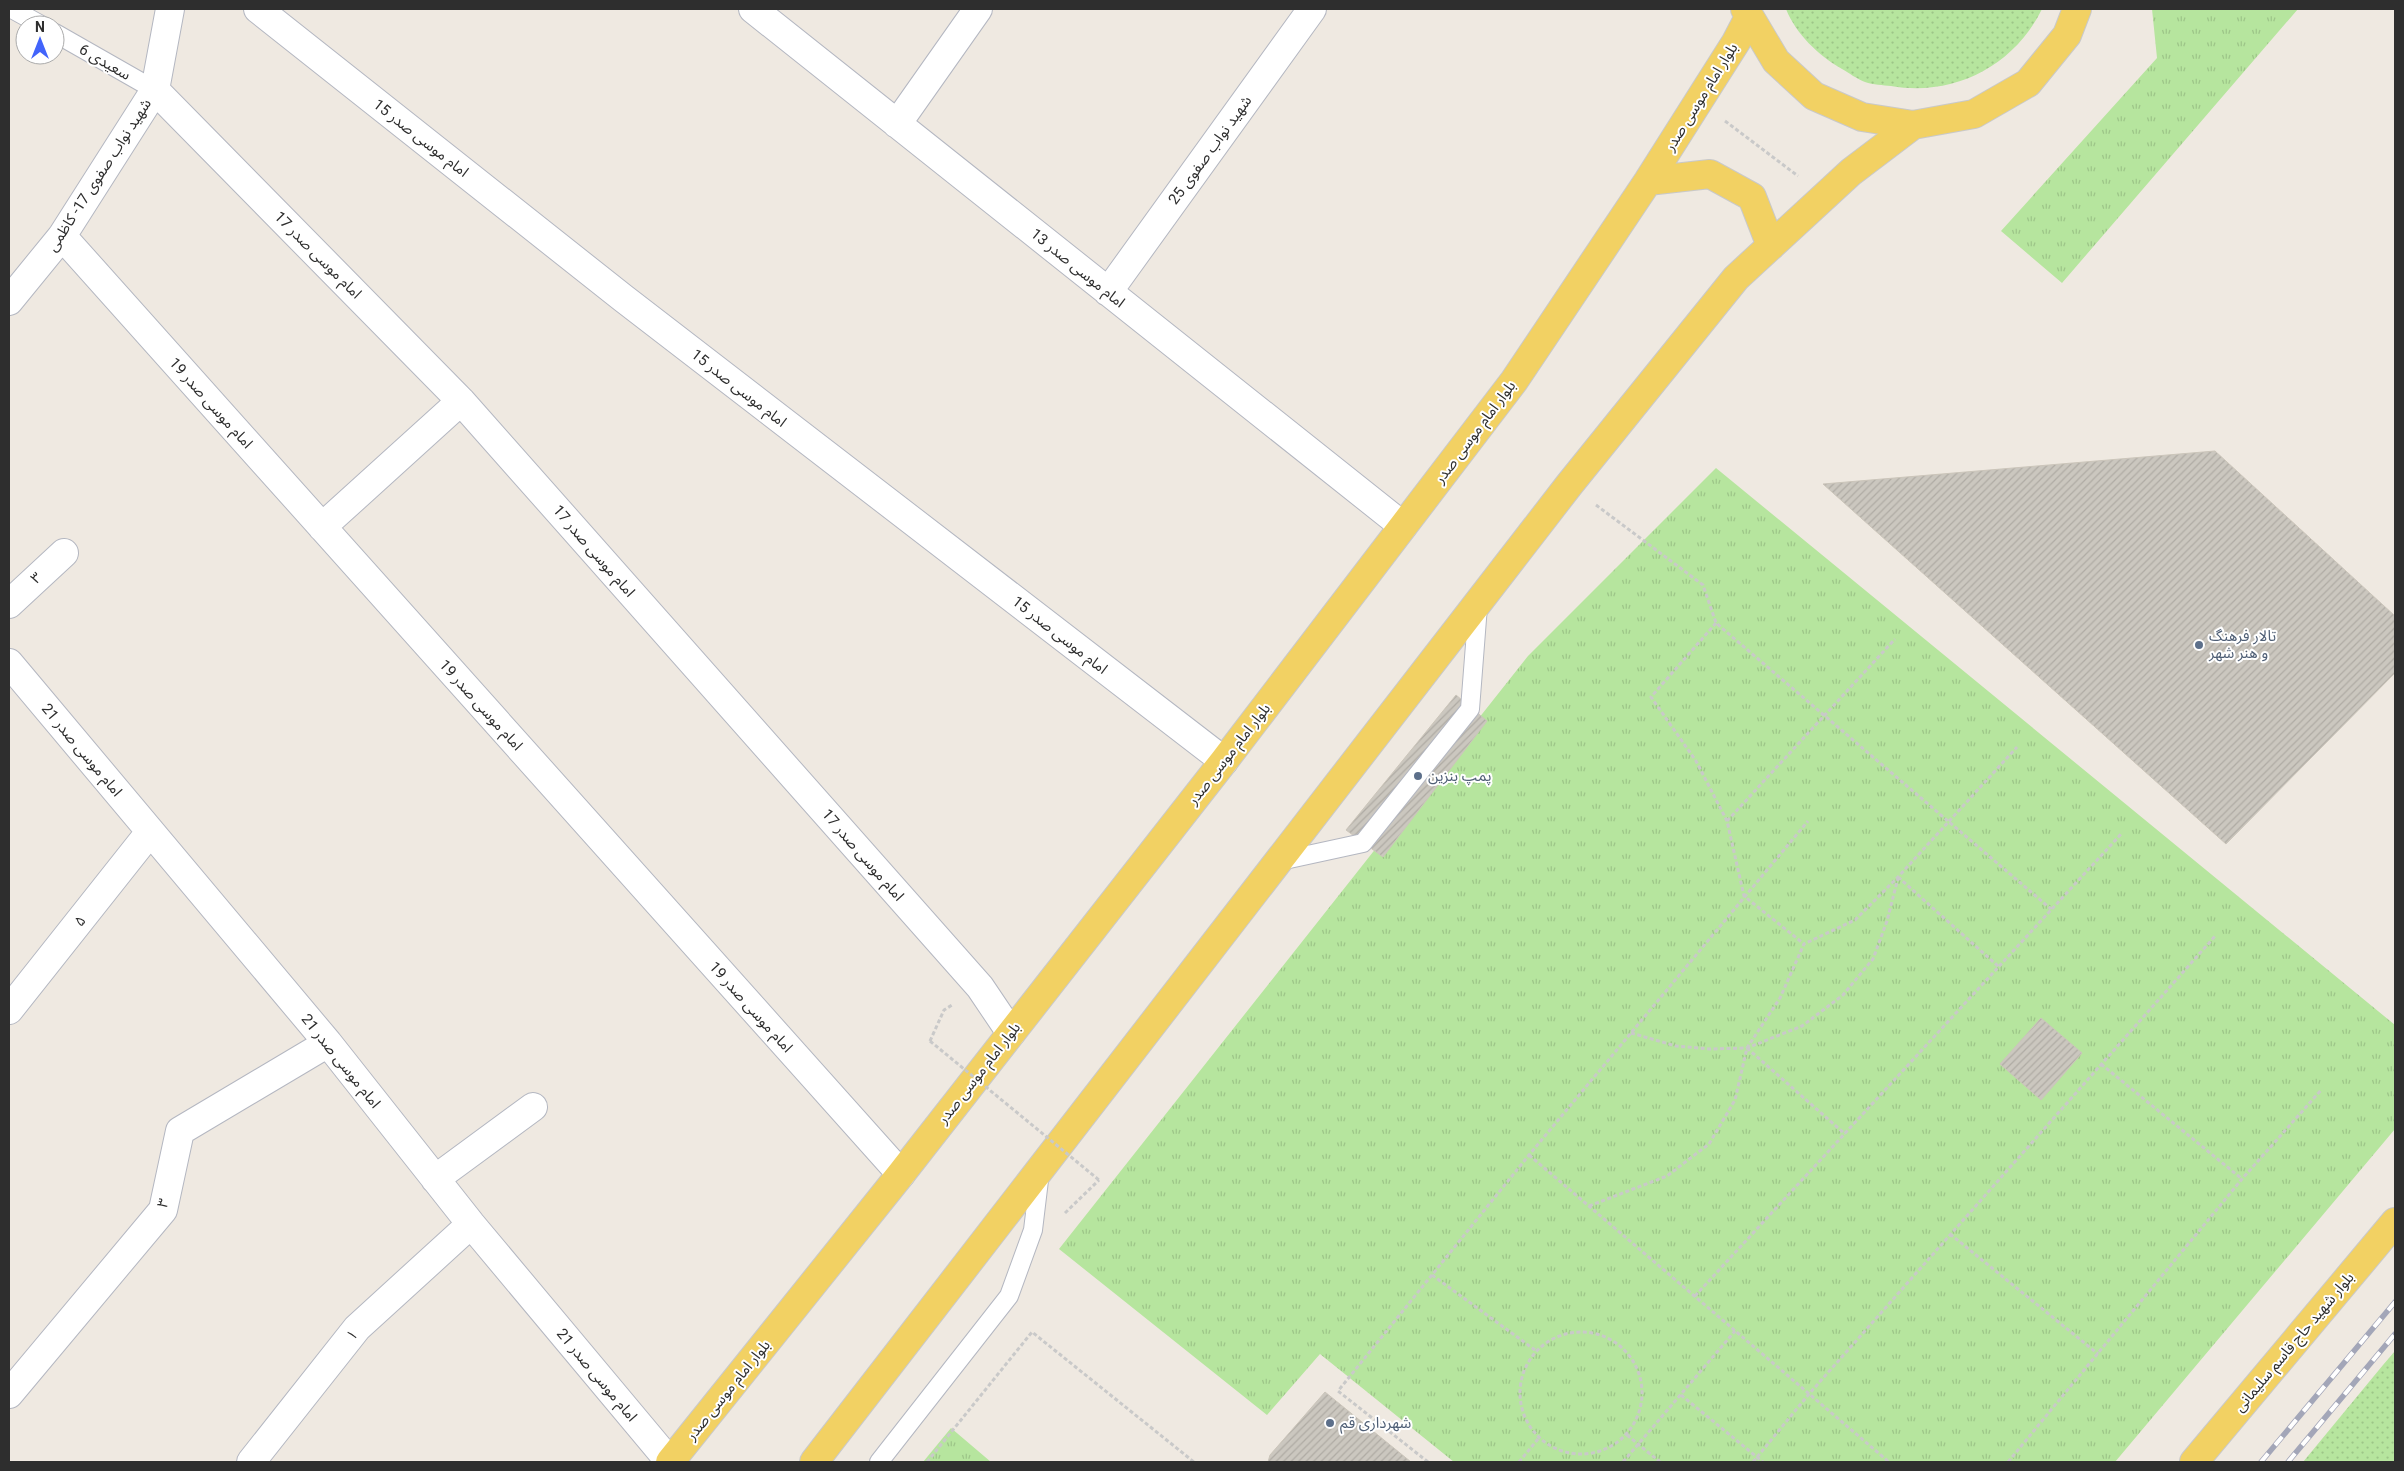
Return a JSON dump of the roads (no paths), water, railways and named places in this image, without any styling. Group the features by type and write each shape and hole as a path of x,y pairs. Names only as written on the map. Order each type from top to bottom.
{"main road":[{"path":"1747,13 1776,61 1814,96 1862,117 1913,125 1974,114 2028,83 2067,35 2077,9"},
{"name":"بلوار امام موسی صدر","path":"670,1462 901,1174 1224,761 1514,381 1648,181 1699,101 1736,42 1747,13"},
{"path":"814,1462 1040,1167 1280,861 1570,485 1736,278 1851,172 1913,125"},
{"path":"1648,181 1710,174 1752,198 1771,246"},
{"name":"بلوار شهید حاج قاسم سلیمانی","path":"2194,1462 2395,1222"}],"street":[{"name":"شهید نواب صفوی 17- کاظمی","path":"9,301 62,236 155,90 170,9"},
{"name":"امام موسی صدر 15","path":"258,9 623,298 1224,761"},
{"name":"امام موسی صدر 13","path":"753,9 1403,526"},
{"path":"897,124 978,9"},
{"name":"شهید نواب صفوی 25","path":"1108,292 1312,9"},
{"name":"امام موسی صدر 17","path":"155,90 461,401 980,987 1010,1033"},
{"name":"امام موسی صدر 19","path":"62,236 901,1174"},
{"path":"322,527 461,401"},
{"name":"۳","path":"9,604 64,553"},
{"name":"امام موسی صدر 21","path":"11,671 328,1043 434,1179 670,1462"},
{"name":"۵","path":"9,1010 150,832"},
{"name":"۳","path":"9,1394 163,1210 180,1131 328,1043"},
{"path":"434,1179 533,1107"},
{"name":"۱","path":"251,1462 357,1328 471,1224"}],"lane":[{"name":"سعیدی 6","path":"65,39 155,90"},
{"path":"1280,861 1363,843 1470,709 1478,606"},
{"path":"879,1462 1010,1296 1033,1230 1040,1167"}],"railway":[{"path":"2261,1462 2395,1302"},
{"path":"2288,1462 2395,1334"}],"place":[{"name":"تالار فرهنگ و هنر شهر","path":"2199,645"},
{"name":"پمپ بنزین","path":"1418,776"},
{"name":"شهرداری قم","path":"1330,1423"}]}
